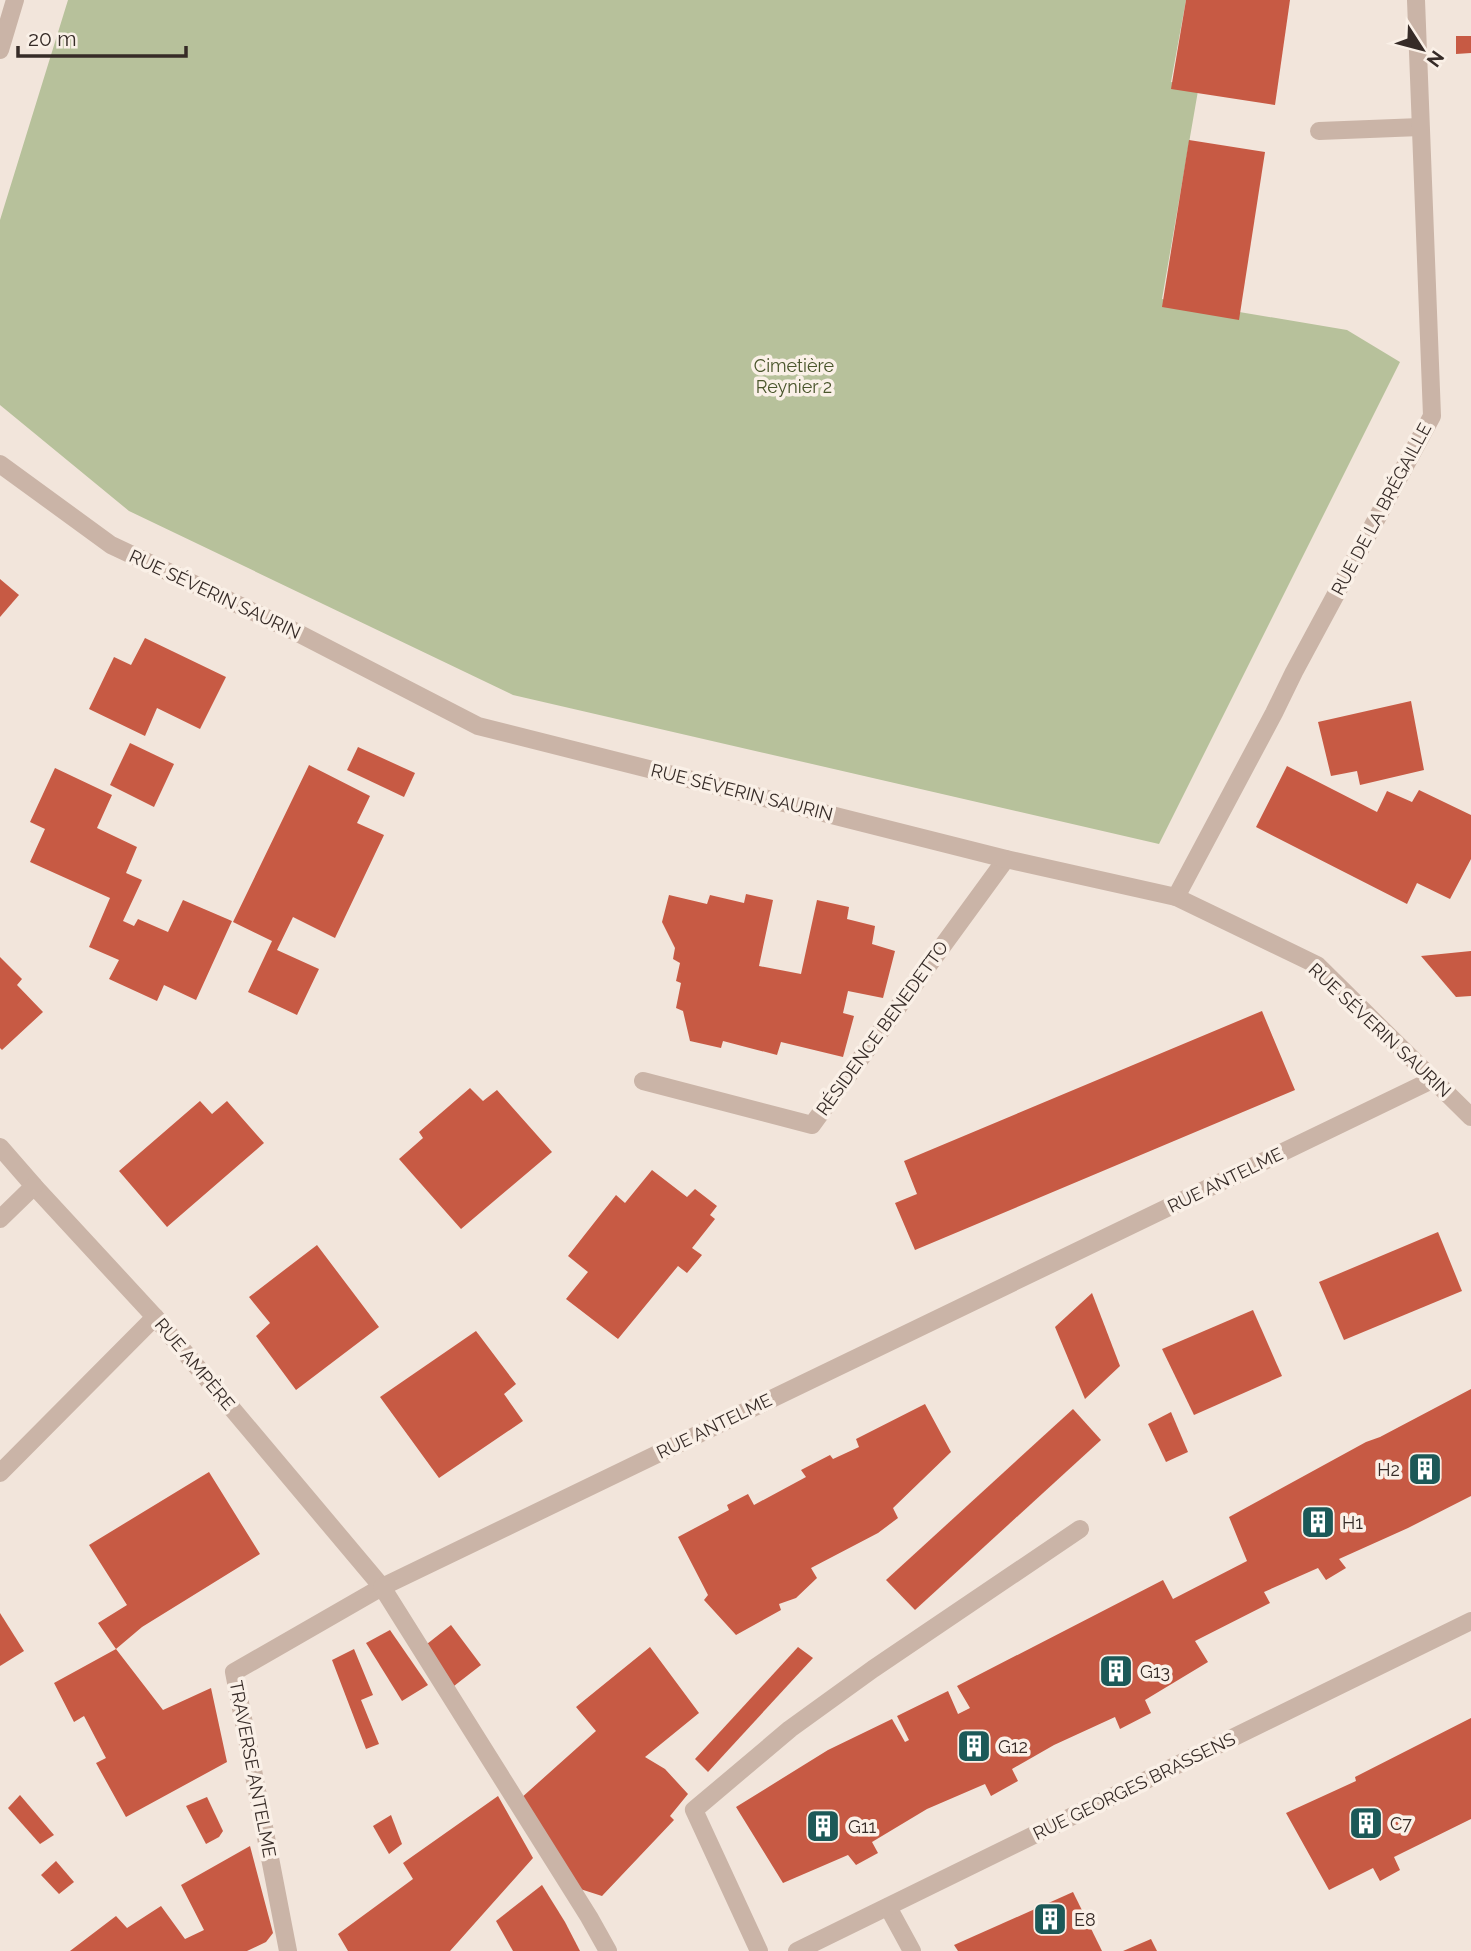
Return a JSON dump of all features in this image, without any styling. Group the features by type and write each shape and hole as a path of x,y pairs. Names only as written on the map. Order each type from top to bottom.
{"street":[{"path":"0,50 15,0"},
{"name":"RUE DE LA BRÉGAILLE","path":"1176,897 1432,416 1416,0"},
{"path":"1319,131 1420,127"},
{"name":"RUE SÉVERIN SAURIN","path":"0,464 111,545 294,631 478,726 1006,859 1176,897 1317,965 1471,1117"},
{"name":"RÉSIDENCE BENEDETTO","path":"643,1081 812,1125 1006,859"},
{"name":"RUE ANTELME","path":"382,1587 1432,1080"},
{"name":"RUE AMPÈRE","path":"0,1147 155,1317 382,1587"},
{"path":"0,1219 34,1186"},
{"path":"0,1473 155,1317"},
{"path":"759,1951 694,1810 790,1729 873,1669 1080,1529"},
{"path":"382,1587 608,1951"},
{"name":"TRAVERSE ANTELME","path":"288,1951 234,1672 382,1587"},
{"name":"RUE GEORGES BRASSENS","path":"797,1951 1471,1621"},
{"path":"888,1907 912,1951"}],"green space":[{"name":"Cimetière Reynier 2","path":"68,0 1186,0 1171,82 1199,85 1162,299 1347,330 1400,362 1159,844 513,695 129,511 0,405 0,220"}],"building":[{"path":"1186,0 1290,0 1275,105 1171,89"},
{"path":"1456,36 1471,36 1471,53 1456,54"},
{"path":"1189,140 1265,152 1239,320 1162,307"},
{"path":"0,579 19,595 0,617"},
{"path":"145,638 226,677 200,729 157,708 145,736 89,709 114,657 131,665"},
{"path":"1411,701 1424,770 1360,785 1357,771 1331,776 1318,722"},
{"path":"130,743 174,764 154,807 110,785"},
{"path":"358,747 415,773 404,797 347,770"},
{"path":"309,765 370,796 357,823 384,835 335,938 293,917 277,950 319,969 297,1015 248,992 272,941 233,922"},
{"path":"1287,766 1377,812 1387,791 1412,802 1419,790 1471,815 1471,859 1450,899 1417,883 1407,904 1256,827"},
{"path":"55,768 112,795 97,828 137,847 126,873 142,880 123,921 134,926 138,919 168,932 183,900 232,921 196,1000 164,985 157,1001 109,979 119,960 89,947 110,898 30,862 45,829 30,822"},
{"path":"746,894 773,900 759,966 801,974 817,900 849,907 847,919 875,926 872,944 895,951 883,998 848,991 843,1013 854,1016 843,1057 781,1042 777,1055 723,1041 721,1048 690,1041 683,1011 676,1008 681,983 676,981 680,963 673,959 675,948 662,922 669,895 707,904 710,895 744,903"},
{"path":"1471,951 1471,996 1456,997 1421,956"},
{"path":"0,957 22,979 17,985 43,1012 2,1050 0,1048"},
{"path":"1262,1011 1295,1090 915,1250 895,1203 917,1194 904,1161"},
{"path":"470,1088 483,1101 497,1090 552,1152 461,1229 399,1159 423,1138 419,1132"},
{"path":"200,1101 212,1114 227,1101 264,1143 167,1227 119,1171"},
{"path":"652,1170 687,1197 695,1189 717,1206 710,1215 715,1219 692,1248 702,1255 687,1273 678,1266 618,1339 566,1299 588,1272 568,1256 616,1195 625,1203"},
{"path":"1438,1232 1462,1291 1344,1340 1319,1282"},
{"path":"317,1245 379,1327 296,1390 256,1336 270,1323 249,1297"},
{"path":"1092,1293 1120,1366 1085,1399 1055,1327"},
{"path":"1253,1310 1282,1376 1194,1415 1162,1349"},
{"path":"476,1331 516,1384 504,1394 523,1421 439,1478 380,1397"},
{"path":"1471,1389 1471,1496 1339,1559 1346,1568 1326,1580 1318,1568 1264,1592 1270,1603 1195,1641 1208,1662 1145,1700 1151,1713 1120,1729 1115,1717 1054,1745 1012,1769 1018,1781 991,1796 985,1784 927,1809 872,1842 878,1853 856,1865 848,1855 783,1883 736,1807 828,1750 892,1719 905,1742 909,1740 897,1716 948,1691 958,1714 970,1708 957,1686 1163,1580 1173,1599 1247,1561 1229,1517 1366,1442"},
{"path":"925,1404 951,1452 893,1508 898,1518 878,1533 811,1568 817,1578 796,1598 779,1604 781,1610 736,1635 704,1600 708,1595 678,1537 729,1510 727,1505 748,1494 754,1505 806,1477 801,1470 830,1455 833,1459 859,1447 856,1439"},
{"path":"1073,1409 1101,1440 915,1610 886,1580"},
{"path":"1171,1412 1188,1452 1166,1462 1148,1424"},
{"path":"209,1472 260,1554 142,1627 116,1649 98,1623 127,1605 89,1545"},
{"path":"0,1613 24,1651 0,1666"},
{"path":"451,1625 481,1665 454,1686 427,1644"},
{"path":"390,1630 428,1685 402,1701 366,1643"},
{"path":"650,1647 699,1713 645,1757 665,1769 688,1794 670,1816 674,1820 602,1896 574,1887 520,1799 596,1731 576,1707"},
{"path":"798,1647 813,1658 708,1772 695,1759"},
{"path":"116,1649 163,1710 211,1688 227,1762 126,1817 96,1763 106,1758 84,1716 74,1722 54,1683"},
{"path":"354,1649 373,1695 361,1700 379,1744 366,1749 332,1660"},
{"name":"C7","path":"1471,1718 1471,1819 1394,1857 1400,1870 1380,1881 1373,1868 1329,1890 1286,1813 1356,1781 1355,1777"},
{"path":"20,1795 54,1835 40,1844 8,1808"},
{"path":"498,1796 533,1858 450,1951 348,1951 338,1934 413,1879 403,1863"},
{"path":"207,1797 223,1831 219,1837 206,1844 186,1806"},
{"path":"391,1815 402,1844 389,1854 373,1826"},
{"path":"250,1846 273,1933 266,1942 247,1951 70,1951 116,1916 127,1928 161,1906 185,1939 204,1930 181,1885"},
{"path":"56,1861 74,1882 59,1894 41,1875"},
{"path":"542,1885 580,1951 513,1951 496,1921"},
{"name":"E8","path":"1073,1892 1102,1951 958,1951 954,1945"},
{"path":"1151,1939 1157,1951 1123,1951"}],"place":[{"name":"H2","path":"1425,1469"},
{"name":"H1","path":"1318,1522"},
{"name":"G13","path":"1116,1671"},
{"name":"G12","path":"974,1746"},
{"name":"C7","path":"1366,1823"},
{"name":"G11","path":"823,1826"},
{"name":"E8","path":"1050,1919"}]}
